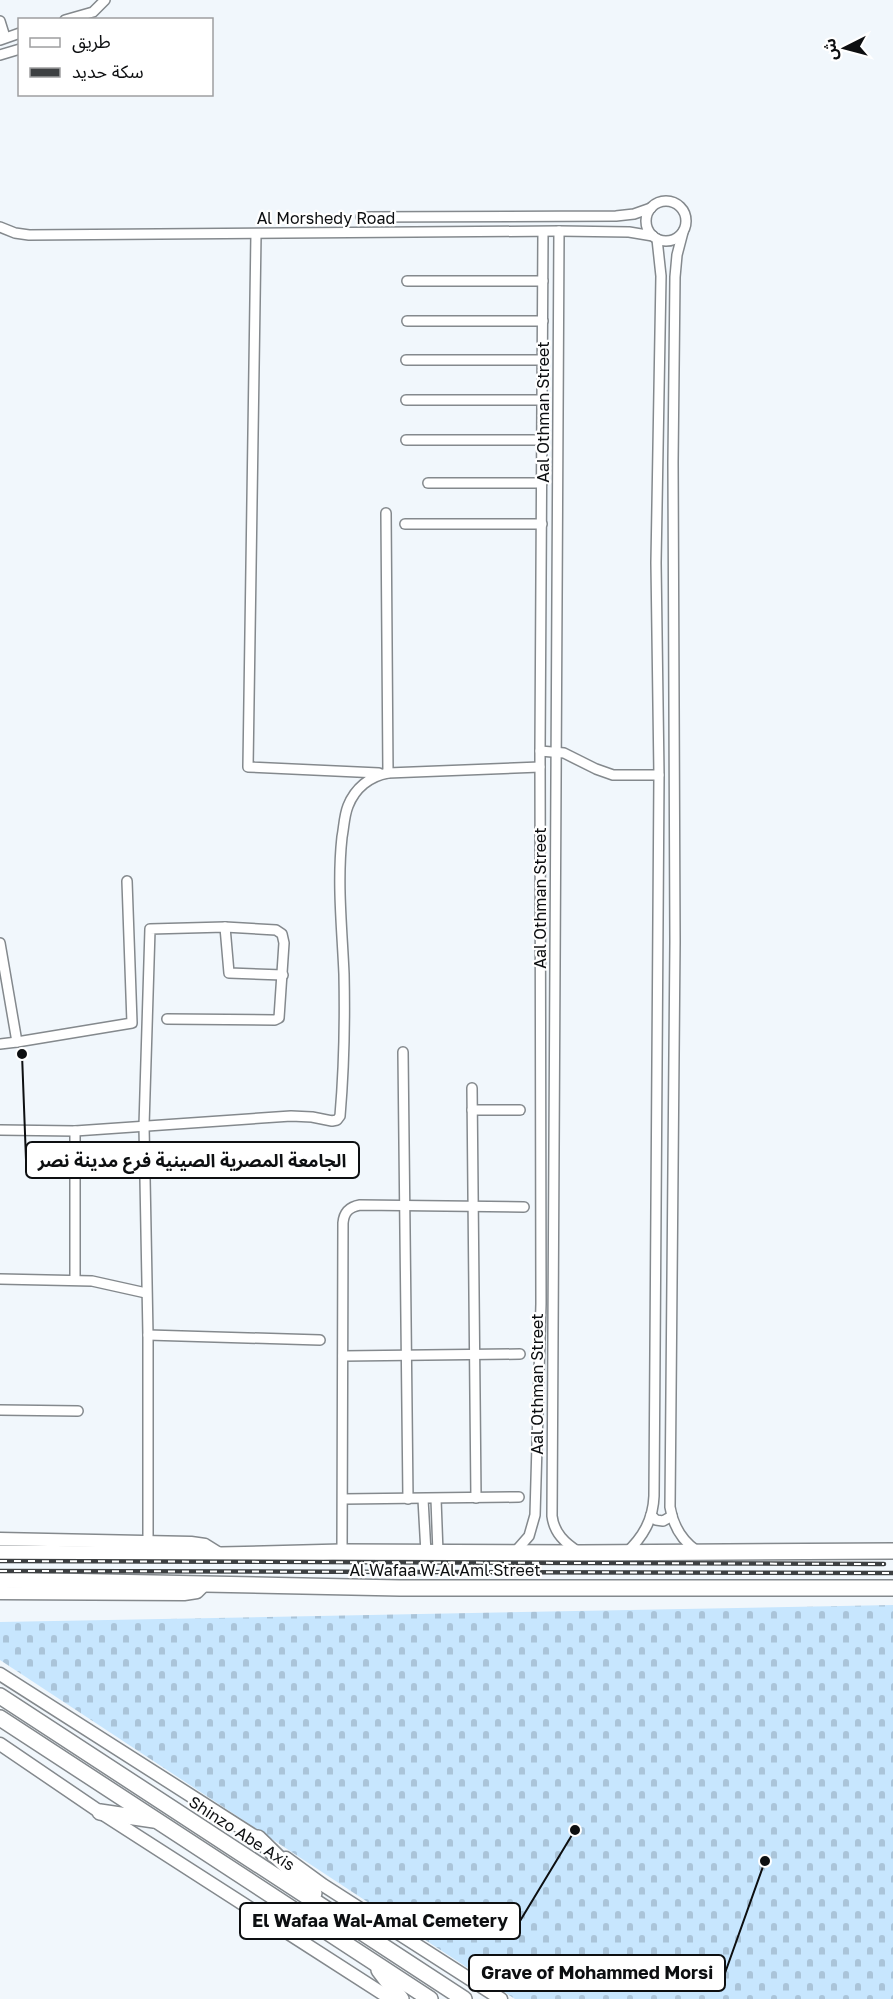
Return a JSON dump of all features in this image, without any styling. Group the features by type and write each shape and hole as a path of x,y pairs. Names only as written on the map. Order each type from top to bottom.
{"main road":[{"name":"Al Wafaa W Al Aml Street","path":"221,1555 342,1552 893,1551"},
{"path":"0,1553 221,1555"},
{"path":"0,1580 205,1584"},
{"name":"Al Wafaa W Al Aml Street","path":"205,1584 412,1588 893,1588"},
{"name":"Shinzo Abe Axis","path":"0,1696 464,1999"},
{"path":"0,1718 430,1999"},
{"path":"100,1812 159,1821"},
{"path":"258,1838 340,1918"},
{"path":"372,1960 401,1999"}],"street":[{"path":"72,18 93,12 105,0"},
{"path":"0,21 2,39 18,34"},
{"path":"0,55 18,50"},
{"path":"626,1553 639,1539 651,1515 654,1496 659,776 656,563 661,276 655,238 646,225 647,215 651,208 660,202 676,204 686,222 677,255 675,300 673,462 675,942 670,1507 675,1525 684,1540 699,1552"},
{"name":"Al Morshedy Road","path":"361,217 616,216 634,214 651,208"},
{"name":"Al Morshedy Road","path":"0,226 15,233 29,235 559,231 629,232 655,238"},
{"name":"Aal Othman Street","path":"514,1553 543,1525 555,751 559,231"},
{"name":"Aal Othman Street","path":"543,232 540,751 543,1525"},
{"path":"655,238 671,241 683,232"},
{"path":"256,234 249,767 386,773 540,767"},
{"path":"543,262 550,257 556,258 559,263"},
{"path":"407,281 543,281"},
{"path":"407,321 543,321"},
{"path":"406,360 543,360"},
{"path":"406,400 543,400"},
{"path":"406,440 542,440"},
{"path":"428,483 542,483"},
{"path":"386,513 386,773"},
{"path":"405,524 542,524"},
{"path":"540,751 555,751 572,756 596,769 613,774 659,776"},
{"path":"0,1130 75,1131 291,1116 332,1121 339,1118 344,1015 339,868 344,820 347,807 361,786 372,778 386,773"},
{"path":"0,1044 132,1023 127,881"},
{"path":"129,929 225,927 276,930 282,934 283,975 279,1018 275,1020 167,1018"},
{"path":"225,927 229,973 283,975"},
{"path":"148,1541 148,1335 144,1126 150,929"},
{"path":"658,942 675,942"},
{"path":"0,943 17,1042"},
{"path":"403,1052 408,1499"},
{"path":"471,1088 476,1498"},
{"path":"472,1110 520,1110"},
{"path":"75,1131 75,1280"},
{"path":"342,1552 343,1218 350,1208 360,1205 524,1207"},
{"path":"0,1279 75,1280 108,1284 146,1293"},
{"path":"148,1335 320,1340"},
{"path":"343,1356 520,1354"},
{"path":"0,1410 78,1411"},
{"path":"343,1499 519,1497"},
{"path":"423,1499 424,1522 432,1553"},
{"path":"432,1553 437,1521 436,1499"},
{"path":"651,1515 656,1520 663,1521 672,1516"},
{"path":"424,1522 437,1521"},
{"path":"543,1525 581,1553"},
{"name":"Al Wafaa W Al Aml Street","path":"0,1539 148,1541 205,1545 221,1555"},
{"name":"Al Wafaa W Al Aml Street","path":"0,1593 184,1594 197,1592 205,1584"},
{"path":"0,1674 258,1838 323,1885 501,1999"},
{"path":"0,1744 100,1812 391,1999"}],"green space":[{"path":"893,1605 893,1999 515,1999 0,1660 0,1622"}],"railway":[{"path":"0,1561 884,1564"},
{"path":"0,1571 893,1573"}],"place":[{"name":"الجامعة المصرية الصينية فرع مدينة نصر","path":"22,1054"},
{"name":"El Wafaa Wal-Amal Cemetery","path":"575,1830"},
{"name":"Grave of Mohammed Morsi","path":"765,1861"}]}
